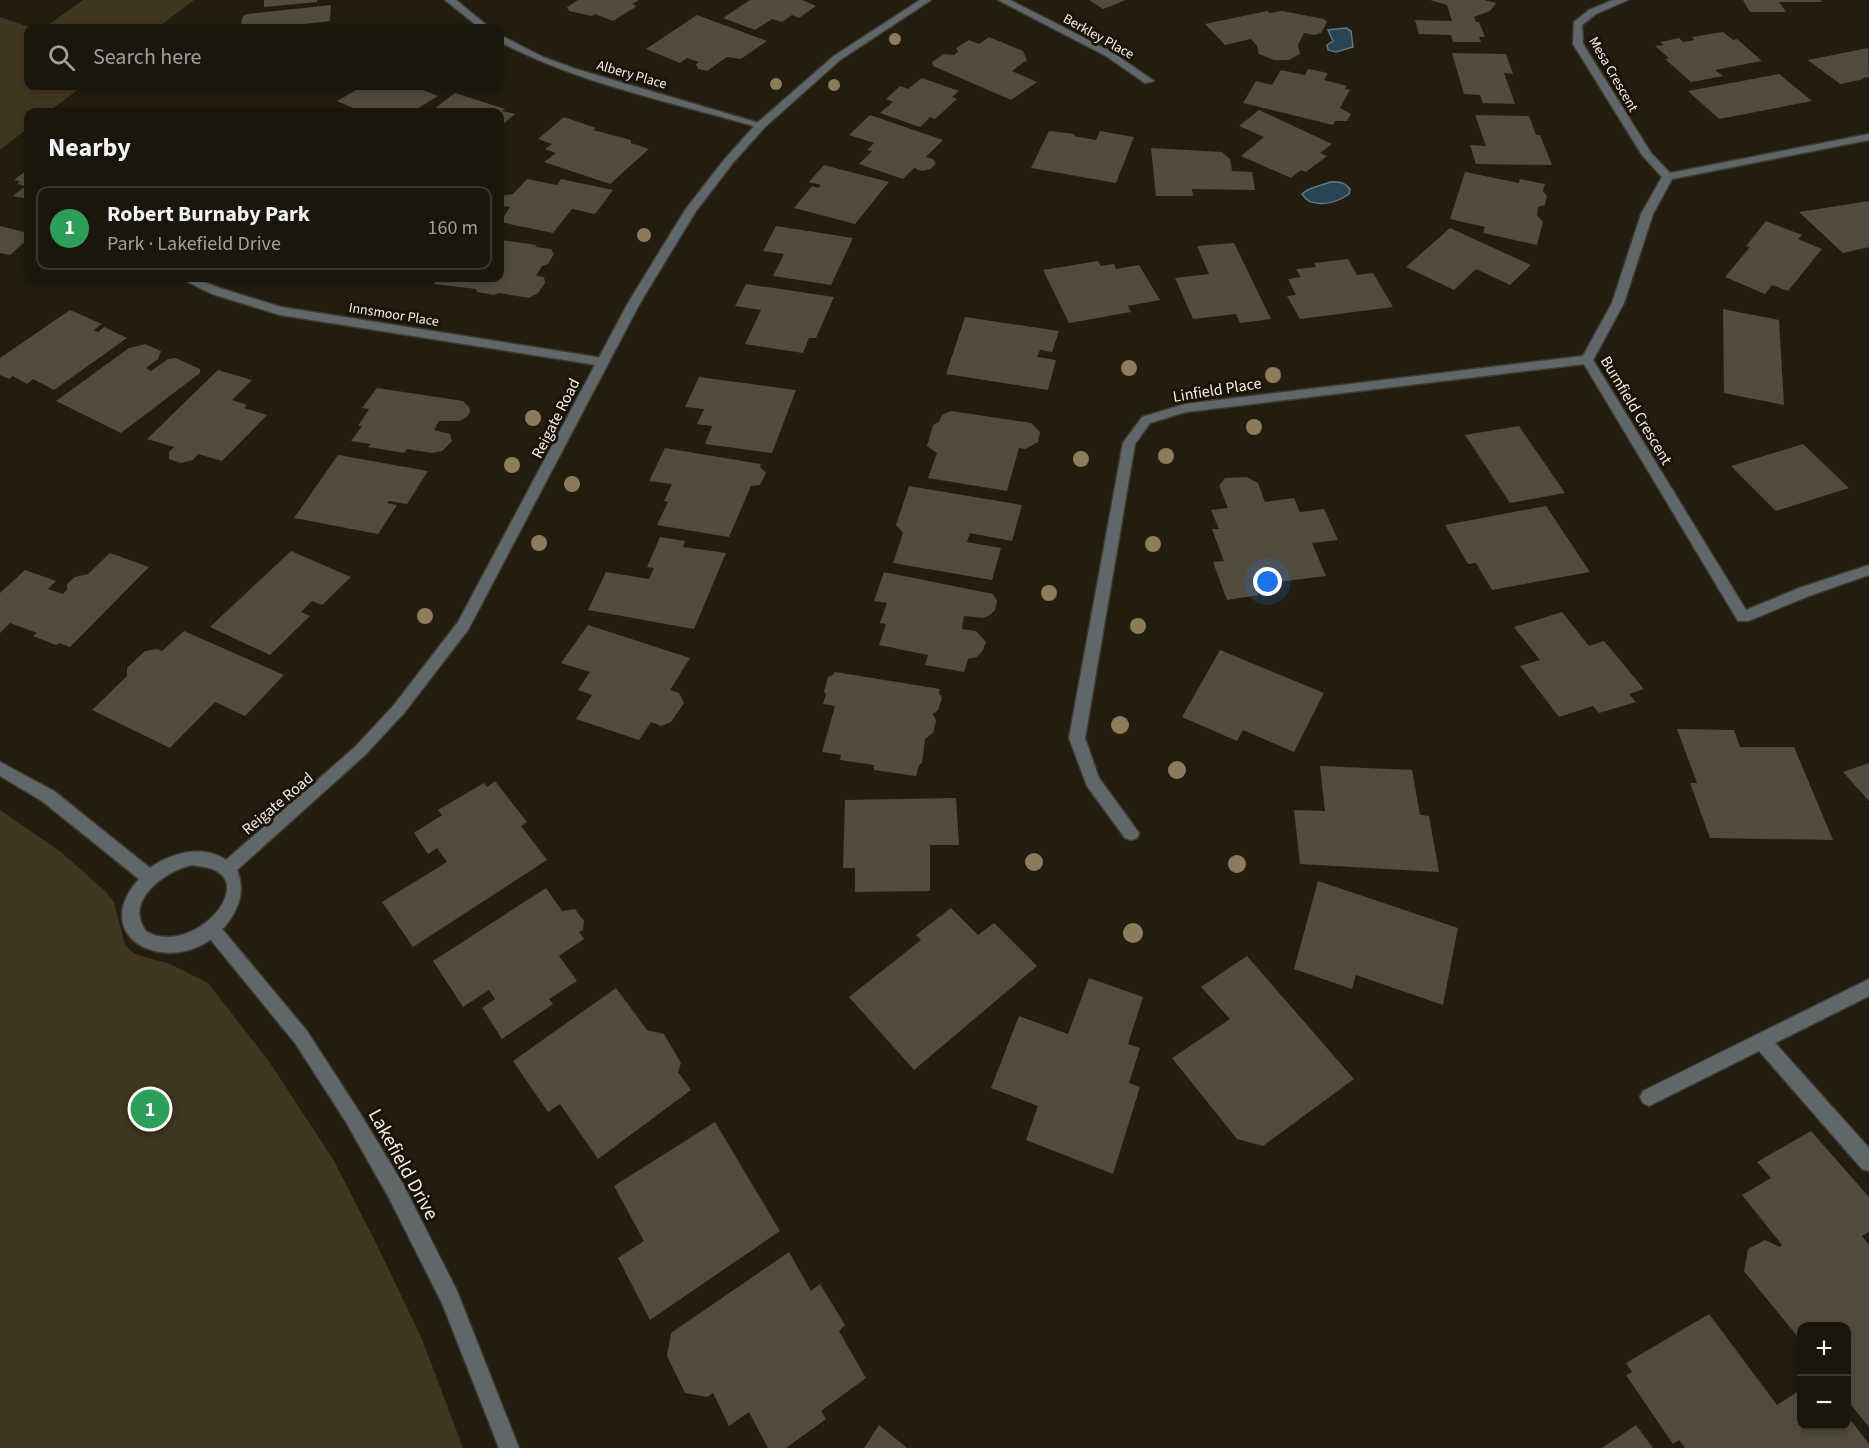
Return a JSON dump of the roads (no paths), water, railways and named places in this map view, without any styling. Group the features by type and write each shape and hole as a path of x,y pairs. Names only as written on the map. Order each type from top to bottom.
{"street":[{"path":"450,0 480,24"},
{"name":"Reigate Road","path":"228,868 360,751 399,709 463,626 634,303 691,210 728,162 761,124 837,58 926,0"},
{"name":"Berkley Place","path":"1003,0 1109,54 1149,81"},
{"name":"Mesa Crescent","path":"1623,0 1605,6 1581,20 1577,24 1578,44 1647,155 1668,177"},
{"name":"Albery Place","path":"504,40 540,59 572,71 761,124"},
{"path":"1668,177 1869,137"},
{"name":"Burnfield Crescent","path":"1668,177 1647,214 1618,303 1587,360 1743,617 1804,592 1869,570"},
{"name":"Innsmoor Place","path":"195,282 280,311 603,362"},
{"name":"Linfield Place","path":"1131,833 1092,781 1077,738 1129,443 1146,420 1185,408 1587,360"},
{"path":"0,768 48,796 150,878"},
{"path":"192,858 218,861 228,868 235,891 232,904 224,917 212,929 198,938 167,947 152,944 141,938 133,928 130,916 132,903 150,878 177,861 192,858"},
{"name":"Lakefield Drive","path":"212,929 301,1037 352,1116 396,1191 450,1298 509,1448"},
{"path":"1649,1096 1869,987"},
{"path":"1761,1040 1869,1162"}],"water":[{"path":"1346,28 1351,31 1353,47 1336,52 1328,50 1327,45 1333,41 1328,30"},
{"path":"1330,182 1346,185 1350,189 1349,194 1338,200 1318,203 1311,202 1302,194 1311,188"}],"place":[{"name":"Robert Burnaby Park","path":"150,1109"}]}
